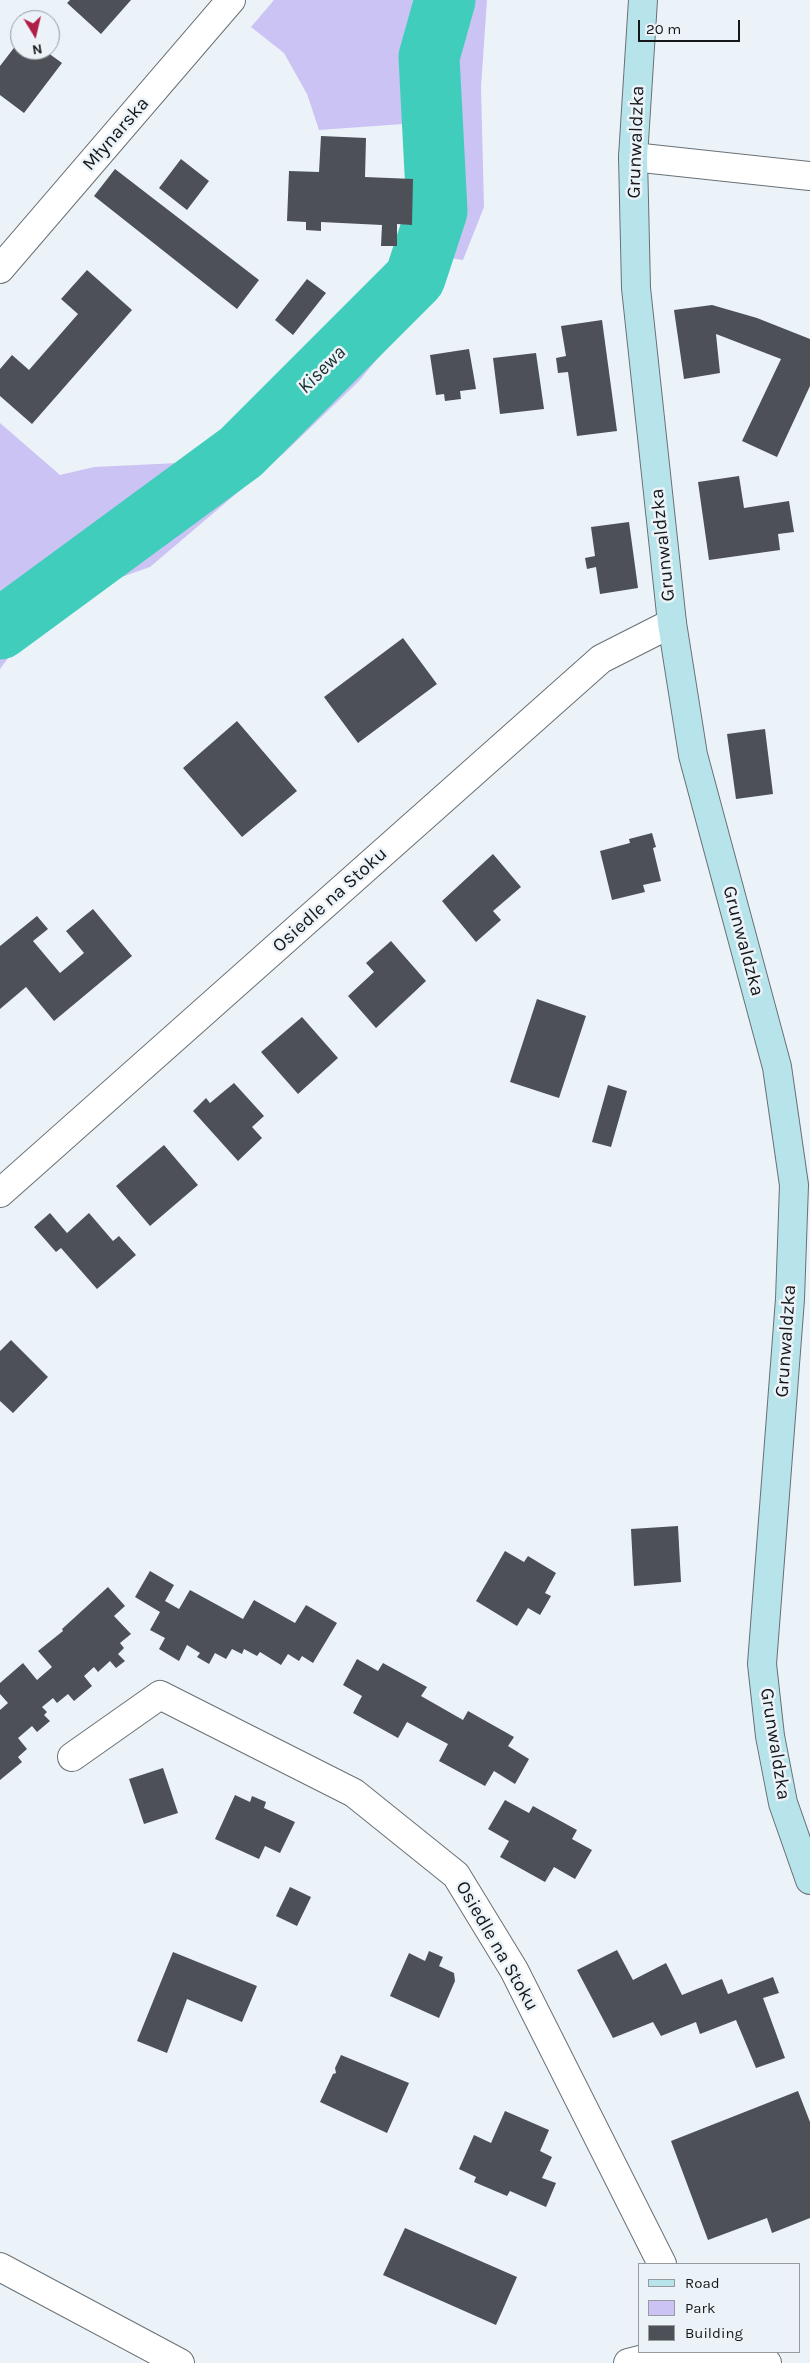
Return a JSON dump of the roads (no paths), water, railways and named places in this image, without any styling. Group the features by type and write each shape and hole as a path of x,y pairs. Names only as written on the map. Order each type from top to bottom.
{"main road":[{"name":"Grunwaldzka","path":"643,0 633,157 636,288 672,623 693,755 777,1067 794,1185 790,1299 762,1664 770,1736 783,1803 810,1880"}],"street":[{"name":"Młynarska","path":"0,269 231,0"},
{"path":"633,157 810,176"},
{"name":"Osiedle na Stoku","path":"0,1193 602,659 672,623"},
{"name":"Osiedle na Stoku","path":"72,1757 160,1695 354,1793 456,1875 514,1970 661,2263"},
{"path":"0,2267 180,2363"},
{"path":"628,2363 651,2357 694,2353"},
{"path":"711,2353 767,2363"}],"waterway":[{"name":"Kisewa","path":"0,629 241,452 415,278 437,211 429,57 445,0"}]}
